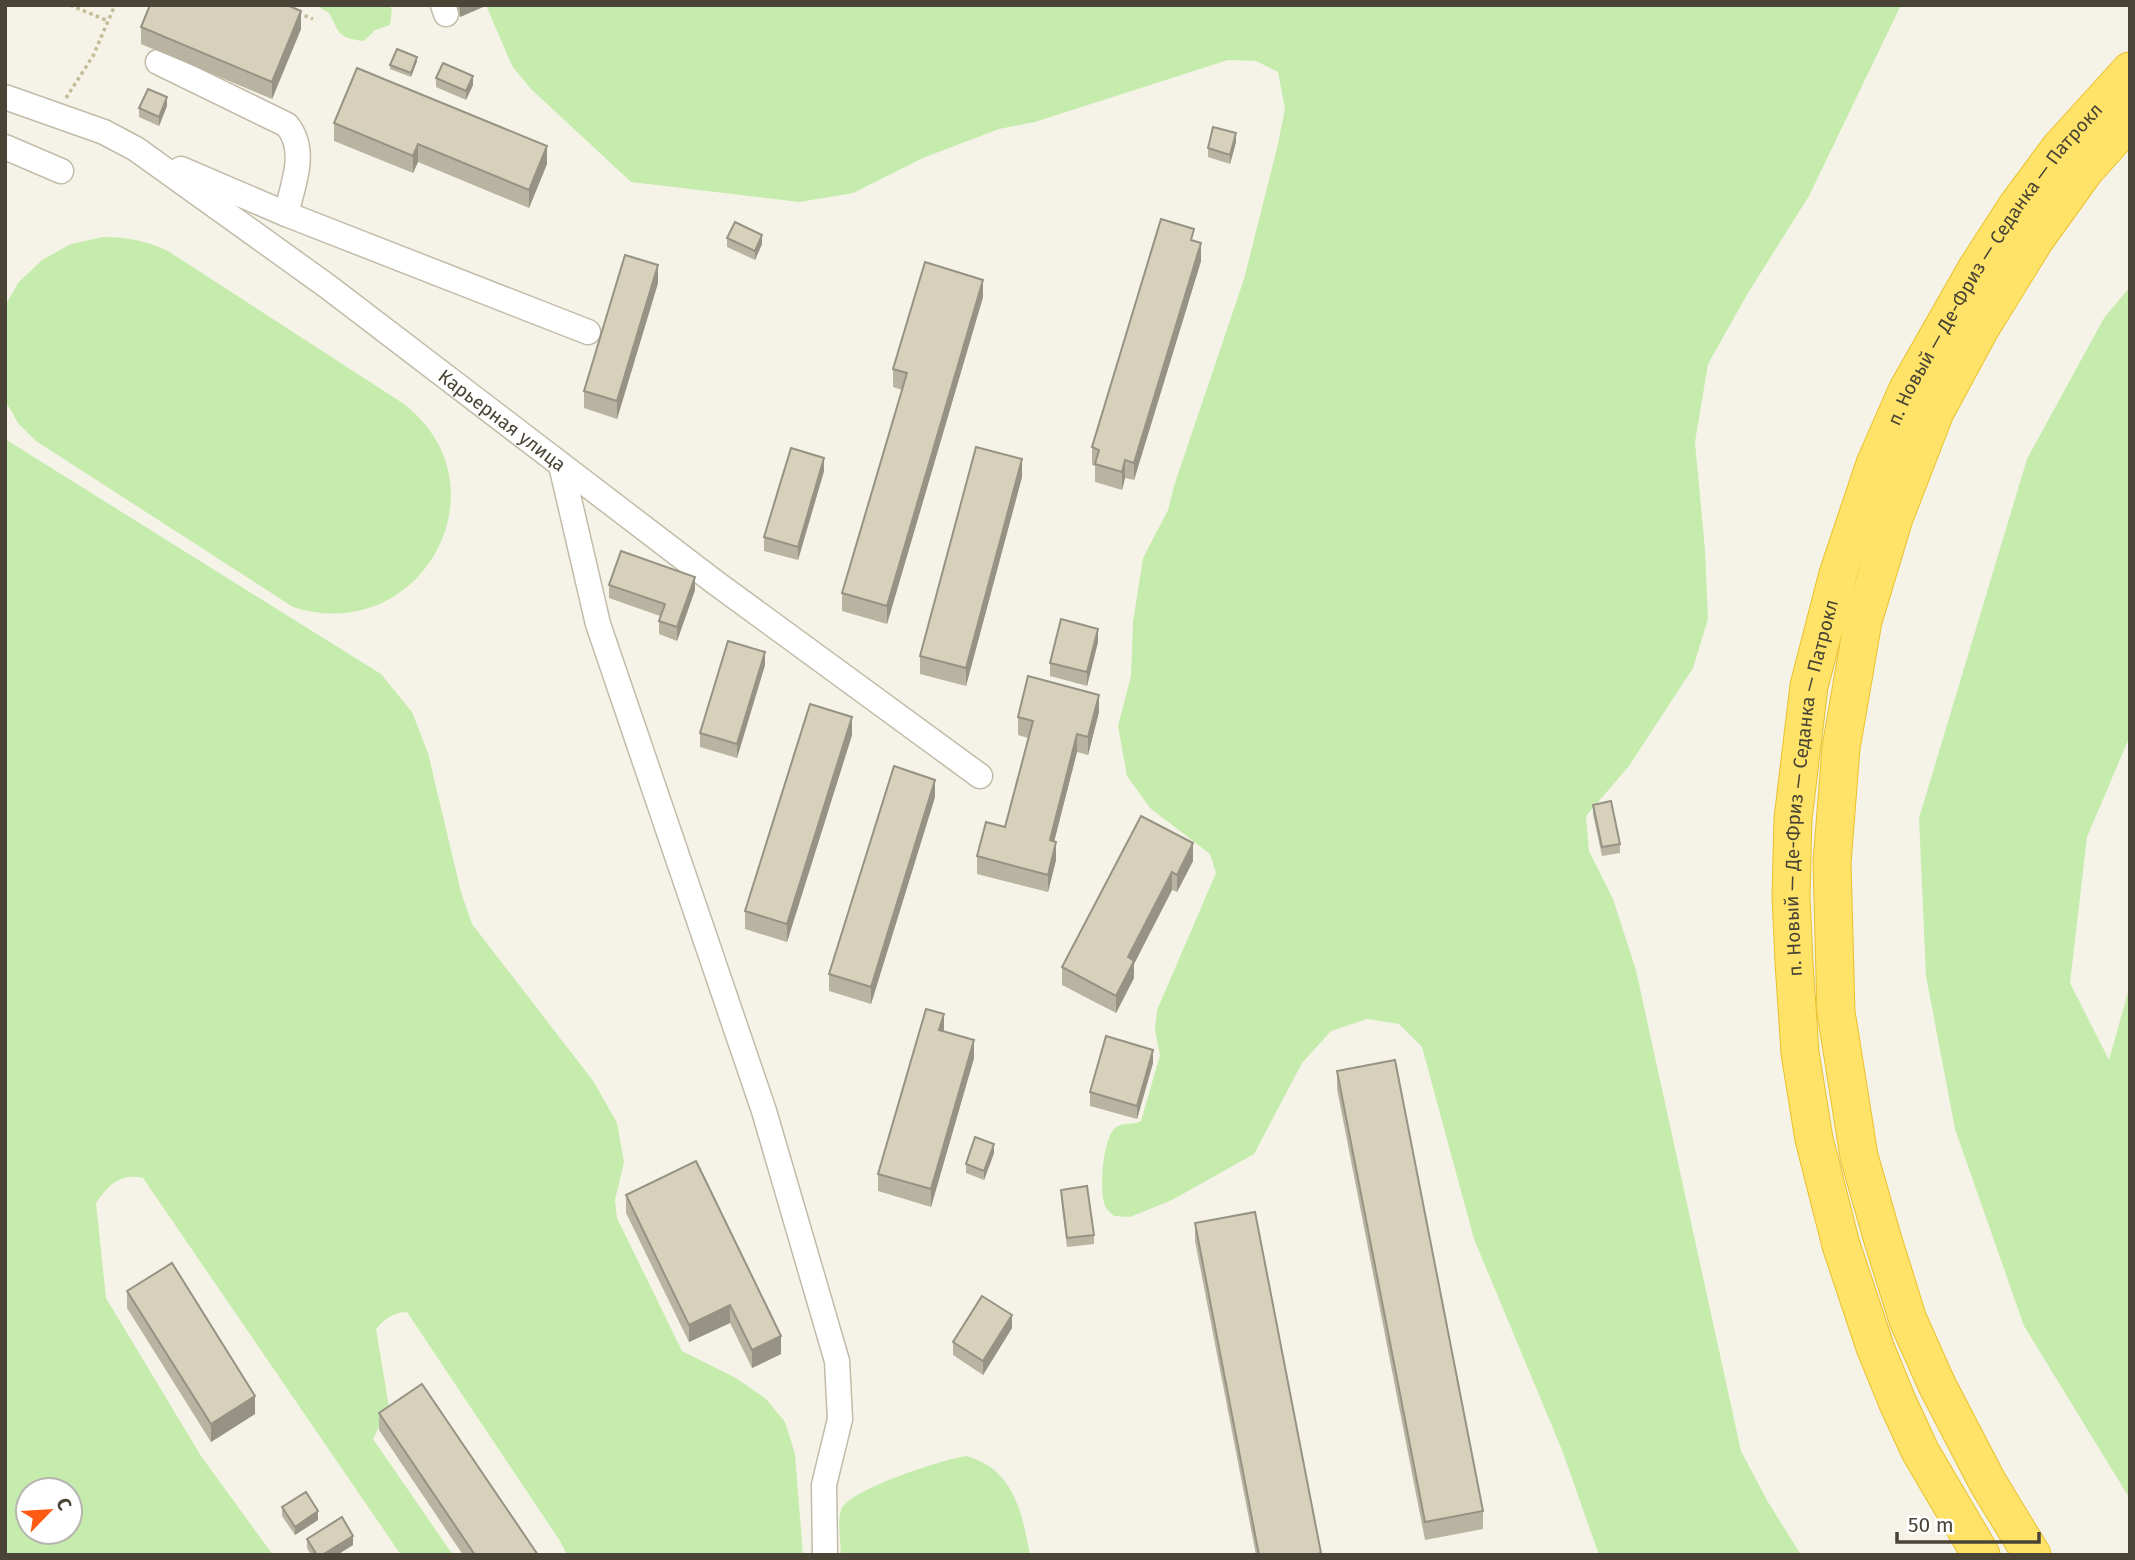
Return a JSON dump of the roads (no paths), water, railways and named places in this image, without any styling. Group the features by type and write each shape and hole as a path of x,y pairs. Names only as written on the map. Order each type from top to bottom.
{"highway":[{"name":"п. Новый — Де-Фриз — Седанка — Патрокл","path":"1981,1555 1920,1451 1892,1390 1841,1245 1814,1139 1800,1053 1791,896 1793,819 1809,686 1838,574 1875,464 1907,390 1977,268 2017,205 2060,148 2130,71"},
{"name":"п. Новый — Де-Фриз — Седанка — Патрокл","path":"2032,1555 1988,1483 1937,1385 1908,1320 1882,1237 1859,1156 1836,1012 1832,863 1841,748 1863,621 1894,519 1935,412 1981,327 2036,238 2085,170 2130,120"}],"street":[{"path":"158,62 287,125 296,136 299,155 286,214"},
{"name":"Карьерная улица","path":"5,97 104,132 136,149 327,286 716,583 980,776"},
{"path":"5,147 61,171"},
{"path":"136,149 286,214 587,332"},
{"path":"561,465 598,624 764,1111 837,1361 840,1419 824,1485 825,1555"}]}
